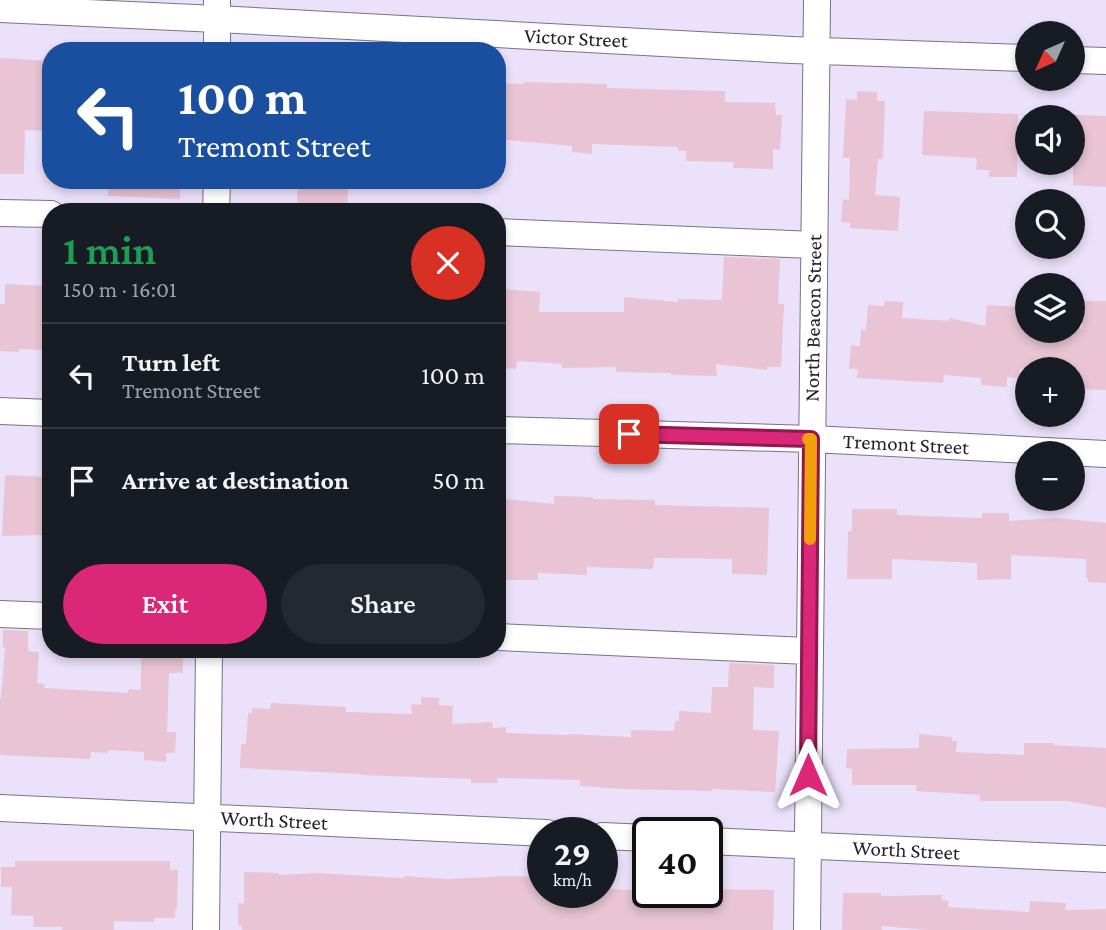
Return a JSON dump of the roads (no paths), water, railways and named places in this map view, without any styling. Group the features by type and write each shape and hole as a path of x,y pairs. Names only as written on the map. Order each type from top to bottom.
{"street":[{"name":"North Beacon Street","path":"807,930 817,0"},
{"name":"Victor Street","path":"0,9 217,9 817,51 1015,58"},
{"path":"217,9 217,42"},
{"path":"1085,60 1106,61"},
{"path":"0,213 42,214"},
{"path":"506,232 814,245"},
{"path":"0,411 42,413"},
{"name":"Tremont Street","path":"506,430 811,439 1106,454"},
{"path":"0,614 42,616"},
{"path":"506,637 809,652"},
{"path":"206,930 209,658"},
{"name":"Worth Street","path":"0,808 527,832"},
{"name":"Worth Street","path":"723,842 1106,859"}]}
